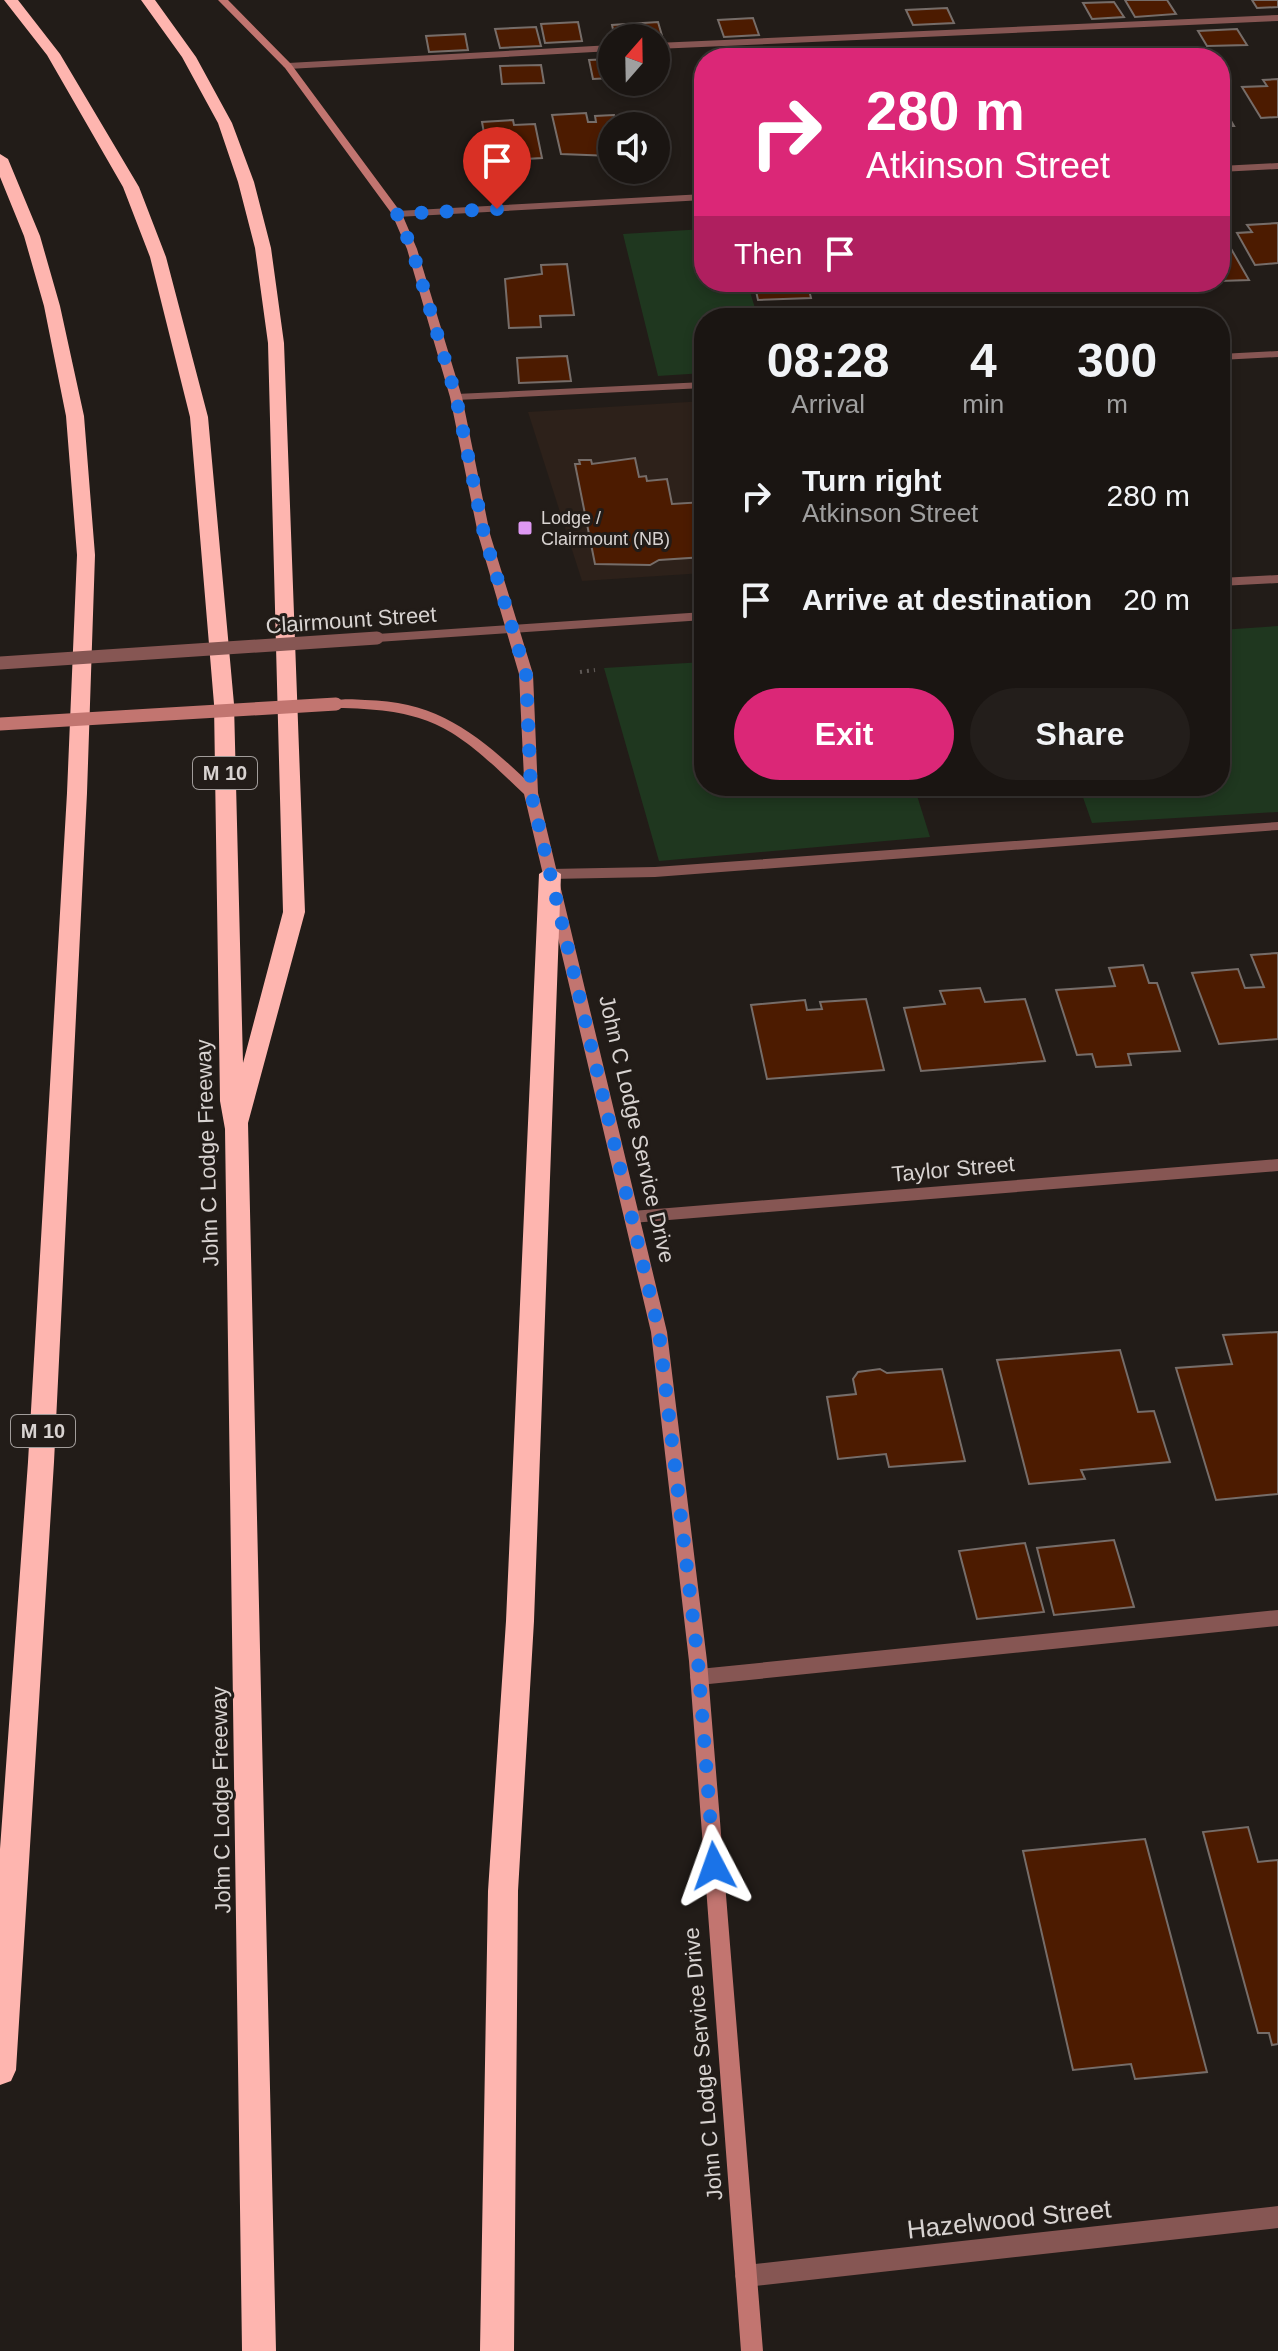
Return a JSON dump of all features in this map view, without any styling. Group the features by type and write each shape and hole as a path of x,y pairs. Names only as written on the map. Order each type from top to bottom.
{"highway":[{"name":"John C Lodge Freeway","path":"11,0 53,54 131,187 158,257 199,417 224,704 232,1101 237,1129 259,2351"},
{"path":"148,0 189,57 225,123 246,182 263,248 276,343 294,912 237,1129"},
{"name":"M 10","path":"0,159 32,236 52,306 75,416 86,555 77,793 42,1446 0,2070"},
{"path":"497,2351 503,1891 521,1605 550,874"}],"main road":[{"name":"John C Lodge Service Drive","path":"223,0 288,66 397,214 412,249 456,397 484,534 526,674 531,793 659,1332 699,1677 752,2351"},
{"path":"0,724 377,703 427,711 472,736 531,793"}],"street":[{"path":"670,45 1278,18"},
{"path":"288,66 598,49"},
{"path":"1230,168 1278,166"},
{"path":"397,214 694,198"},
{"path":"1230,356 1278,354"},
{"path":"456,397 694,385"},
{"path":"1230,581 1278,579"},
{"name":"Clairmount Street","path":"0,663 694,617"},
{"path":"550,874 655,872 1278,826"},
{"name":"Taylor Street","path":"632,1217 1278,1165"},
{"path":"699,1677 1278,1618"},
{"name":"Hazelwood Street","path":"746,2276 1278,2217"}],"path":[{"path":"580,672 595,670"}],"shaded area":[{"path":"694,402 694,574 582,581 528,412"}],"green space":[{"path":"694,230 694,292 750,292 755,308 694,308 694,374 658,376 623,234"},
{"path":"1278,626 1278,812 1092,823 1083,796 1230,796 1230,629"},
{"path":"694,663 694,796 917,796 930,837 659,861 604,668"}],"building":[{"path":"1125,0 1167,0 1176,14 1135,17"},
{"path":"1252,0 1278,0 1278,7 1257,8"},
{"path":"1114,2 1124,17 1092,19 1083,3"},
{"path":"947,8 954,23 913,25 906,10"},
{"path":"753,18 759,35 724,37 718,20"},
{"path":"578,22 582,41 545,43 541,24"},
{"path":"536,27 541,46 500,48 495,29"},
{"path":"1237,29 1247,45 1207,46 1198,31"},
{"path":"465,34 468,50 429,52 426,36"},
{"path":"589,60 598,60 598,79 593,79"},
{"path":"541,65 544,83 502,84 500,66"},
{"path":"1278,79 1278,117 1261,118 1242,87 1267,86 1263,80"},
{"path":"586,113 588,122 596,122 595,116 598,116 598,155 561,154 552,115"},
{"path":"513,120 514,125 535,124 542,158 489,161 482,122"},
{"path":"1278,223 1278,263 1255,265 1237,233 1252,232 1247,225"},
{"path":"1230,247 1249,280 1230,281"},
{"path":"567,264 574,315 540,316 541,327 509,328 505,279 542,274 541,265"},
{"path":"756,292 810,292 811,298 758,300"},
{"path":"842,292 912,293 842,293"},
{"path":"567,356 571,381 519,383 517,358"},
{"path":"635,458 639,477 646,476 647,481 667,479 672,504 694,503 694,558 659,560 650,565 595,564 575,464 580,464 579,460 591,460 592,464"},
{"path":"1278,953 1278,1039 1219,1044 1192,973 1238,969 1245,988 1264,987 1251,955"},
{"path":"1143,965 1149,983 1157,983 1180,1051 1128,1054 1131,1065 1096,1067 1092,1054 1077,1055 1056,990 1115,986 1109,968"},
{"path":"980,988 985,1002 1025,999 1045,1061 921,1071 904,1008 945,1004 940,991"},
{"path":"866,999 884,1070 767,1079 751,1005 805,1000 807,1010 822,1009 820,1002"},
{"path":"1278,1332 1278,1494 1216,1500 1176,1368 1232,1364 1223,1335"},
{"path":"1120,1350 1138,1412 1154,1411 1170,1462 1081,1470 1085,1479 1029,1484 997,1360"},
{"path":"880,1369 887,1373 942,1369 965,1461 889,1467 886,1454 838,1459 827,1397 856,1394 853,1379 858,1372"},
{"path":"1114,1540 1134,1607 1054,1615 1037,1548"},
{"path":"1025,1543 1044,1612 977,1619 959,1551"},
{"path":"1248,1827 1258,1862 1278,1860 1278,2044 1272,2045 1269,2033 1258,2033 1203,1832"},
{"path":"1145,1839 1207,2072 1135,2079 1131,2064 1073,2070 1023,1851"}],"place":[{"name":"Lodge / Clairmount (NB)","path":"525,528"}],"route":[{"path":"497,209 397,214 412,249 456,397 484,534 526,674 531,793 659,1332 698,1661 714,1866"}]}
